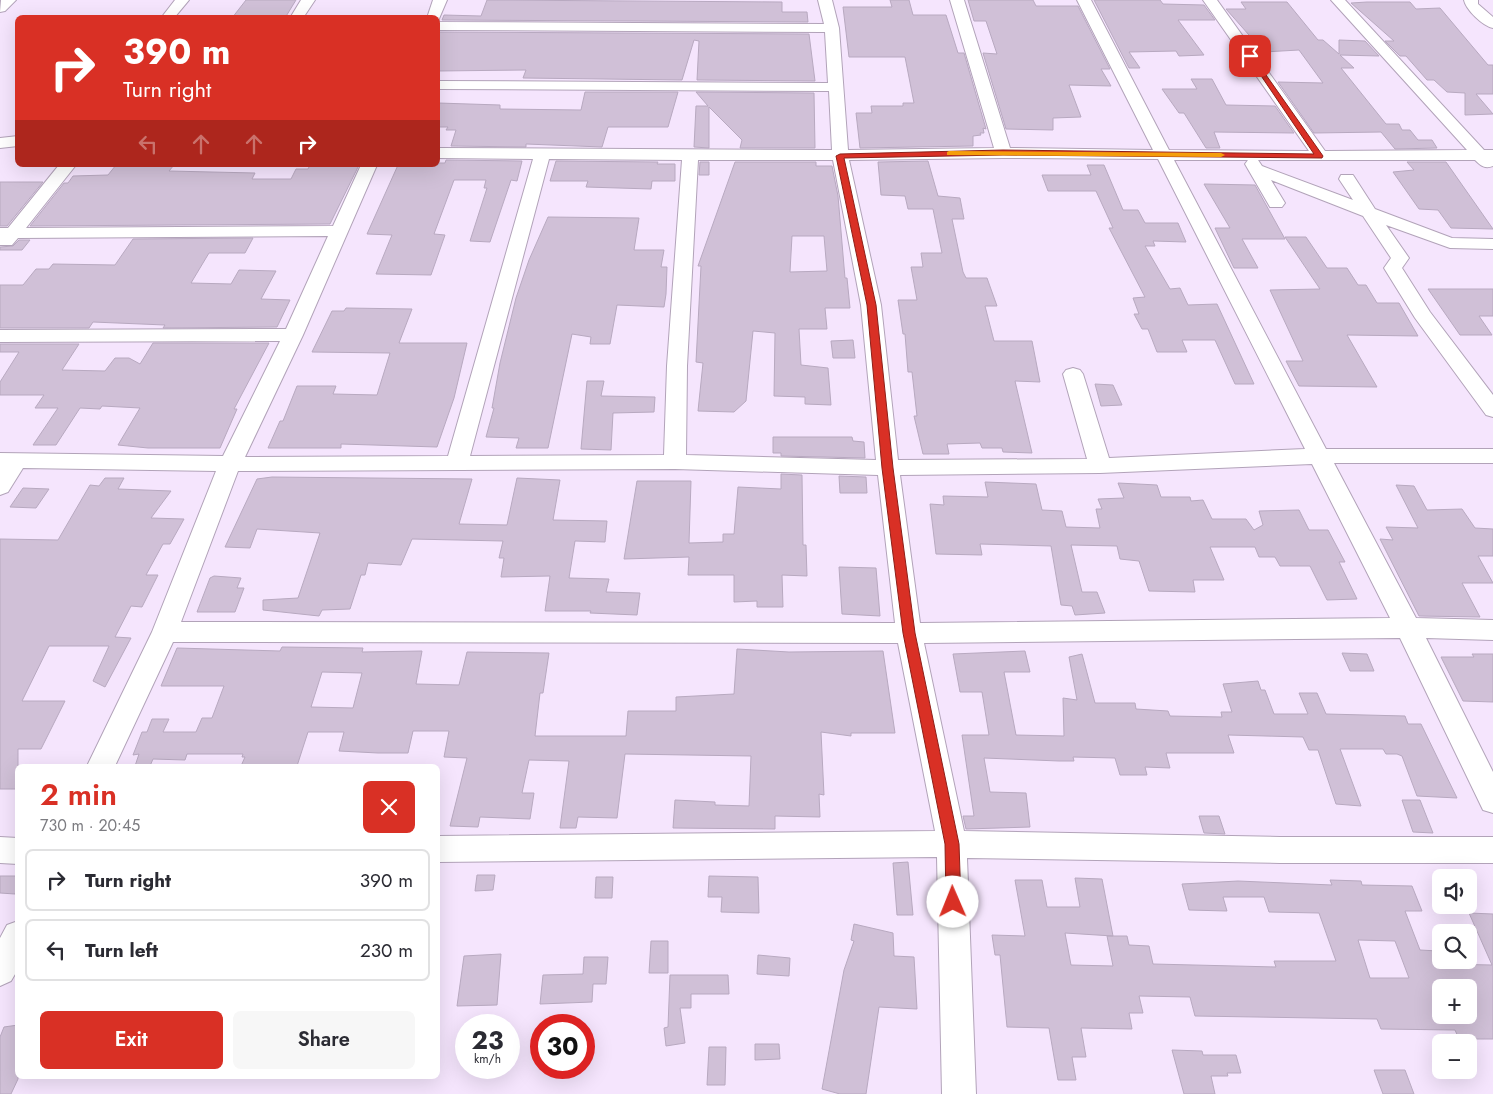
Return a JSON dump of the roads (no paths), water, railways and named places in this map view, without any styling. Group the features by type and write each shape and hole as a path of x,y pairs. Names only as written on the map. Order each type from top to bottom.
{"street":[{"path":"0,8 9,0"},
{"path":"170,15 182,0"},
{"path":"298,15 308,0"},
{"path":"434,15 440,0"},
{"path":"825,0 832,28 834,87 840,156 871,305 888,468 909,633 952,844 959,1094"},
{"path":"957,0 1003,152"},
{"path":"1084,0 1408,628 1493,801"},
{"path":"1210,0 1320,156"},
{"path":"1338,0 1487,155 1493,169"},
{"path":"1471,0 1472,5 1493,24"},
{"path":"440,26 832,28"},
{"path":"440,85 834,87"},
{"path":"0,143 15,141"},
{"path":"440,153 840,156 1003,152 1164,153 1252,162 1320,156 1487,155"},
{"path":"458,462 542,154"},
{"path":"675,462 676,366 690,156"},
{"path":"1252,162 1276,203"},
{"path":"1252,162 1370,213 1450,243 1493,244"},
{"path":"0,247 7,233 66,167"},
{"path":"102,764 165,632 230,464 293,335 368,167"},
{"path":"1347,179 1400,258 1394,268 1422,314 1493,410"},
{"path":"7,233 339,232"},
{"path":"0,336 293,335"},
{"path":"1073,374 1100,466"},
{"path":"0,487 9,460 230,464 675,462 888,468 1100,466 1318,456 1493,456"},
{"path":"165,632 909,633 1408,628 1493,630"},
{"path":"440,849 952,844 1289,850 1493,850"},
{"path":"0,850 15,851"},
{"path":"0,970 15,942"}]}
